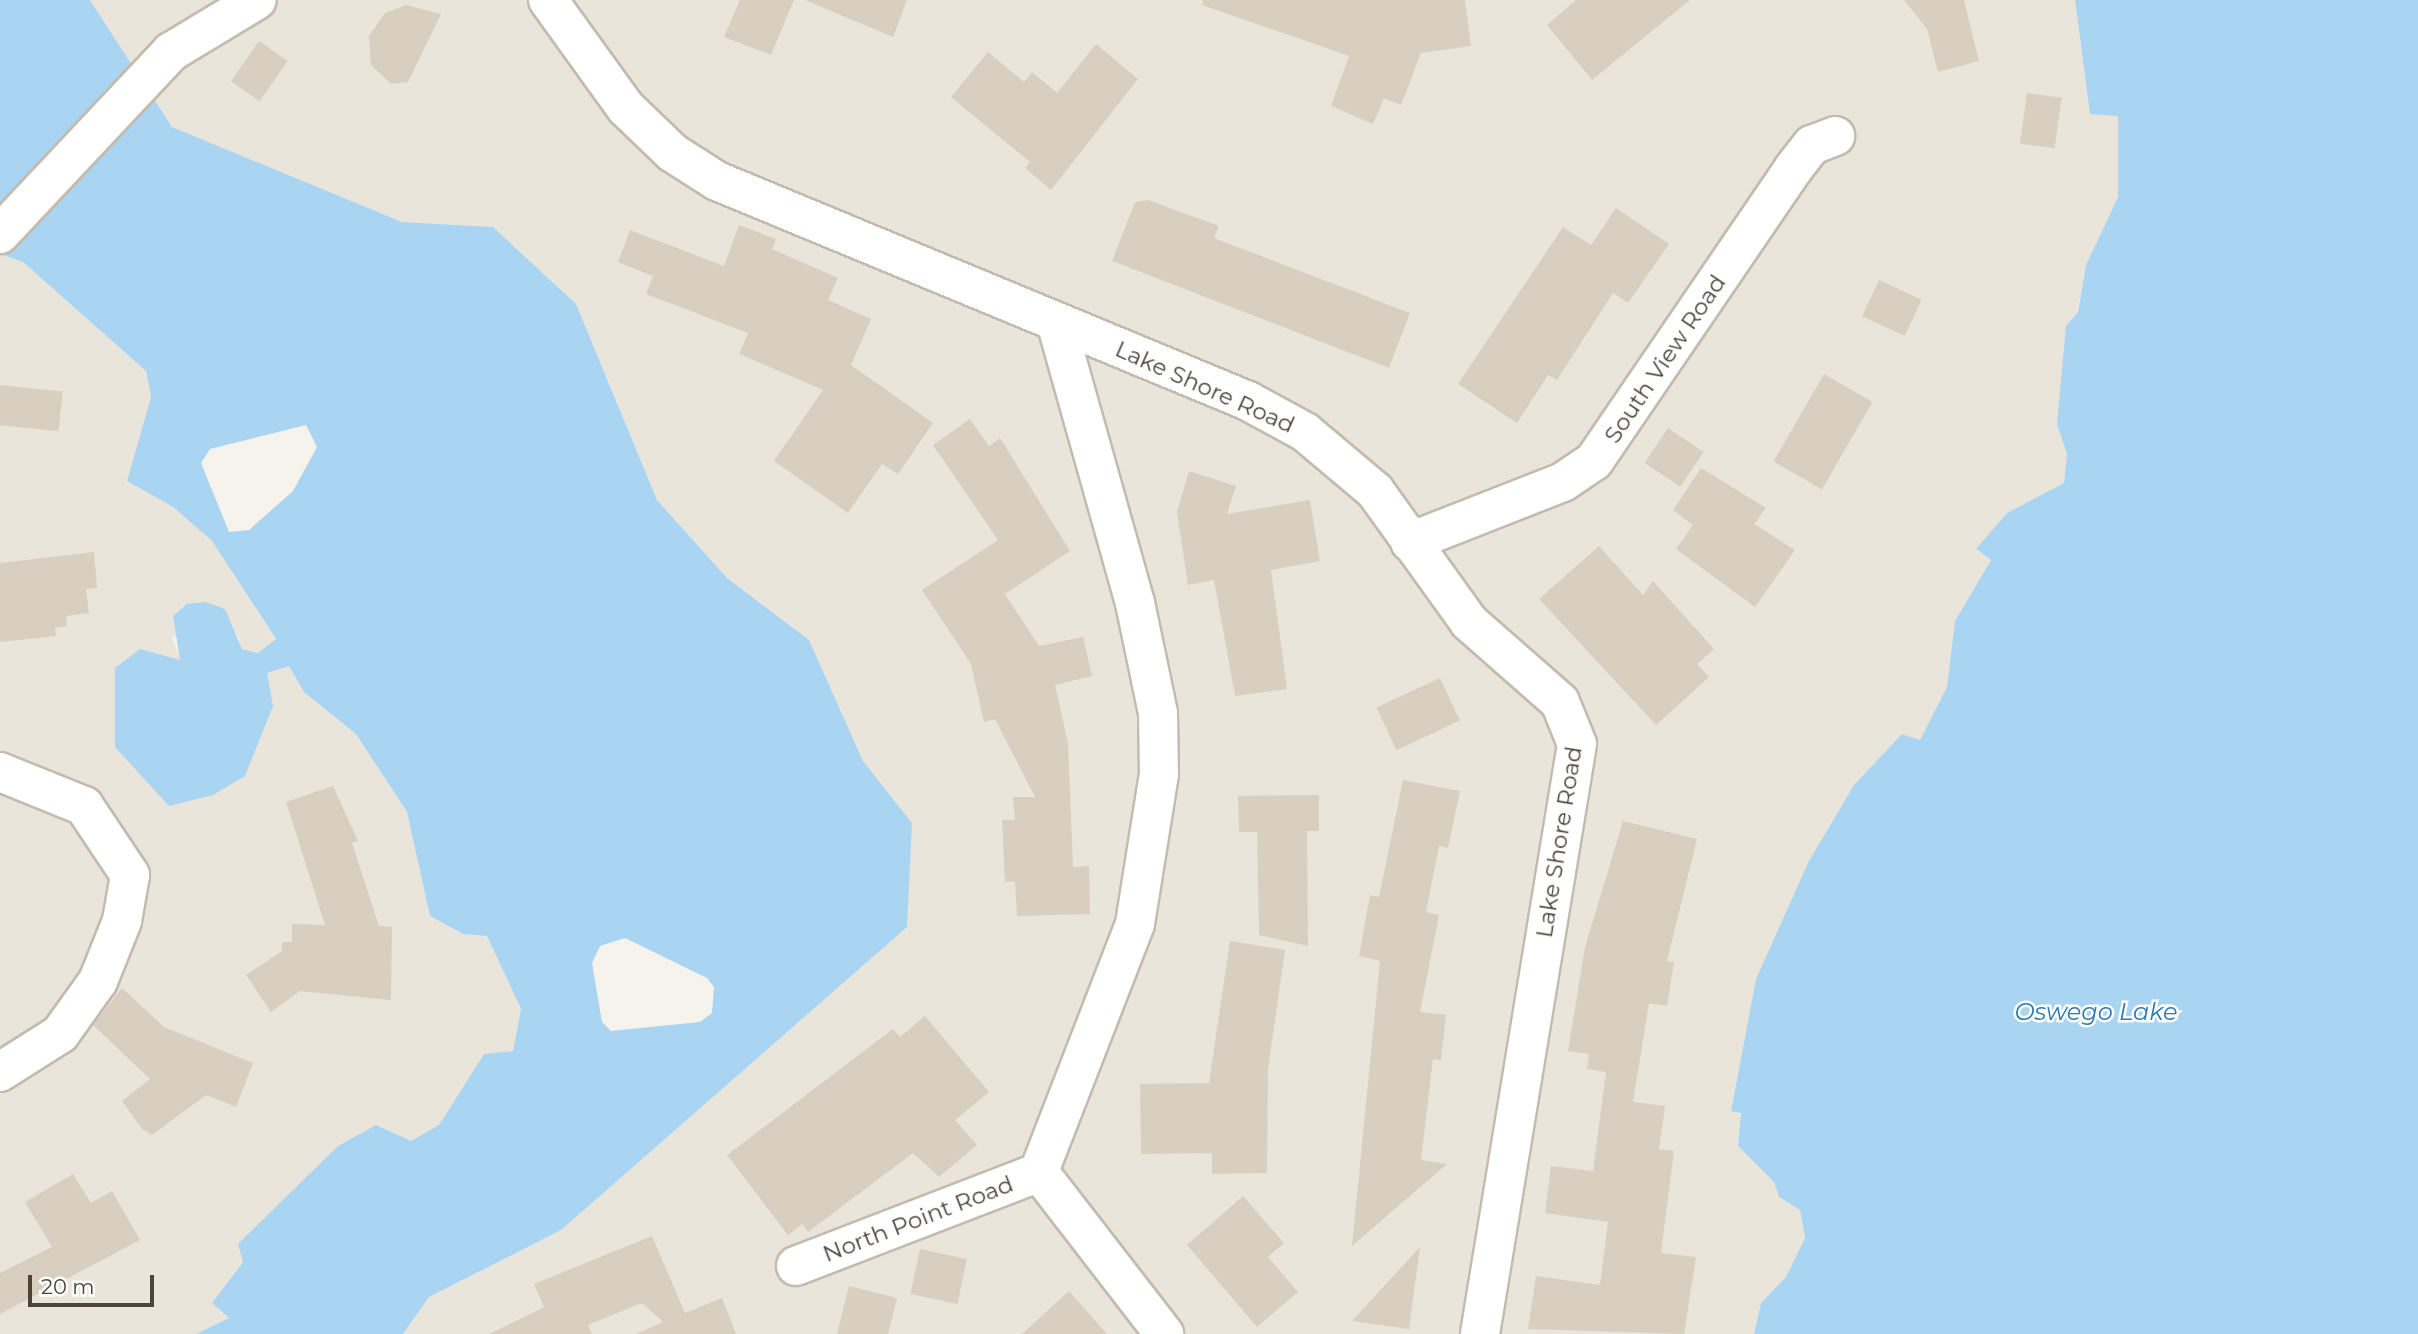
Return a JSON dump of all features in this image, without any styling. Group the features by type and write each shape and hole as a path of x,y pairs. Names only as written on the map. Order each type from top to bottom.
{"street":[{"path":"0,233 150,71 204,29 257,0"},
{"name":"Lake Shore Road","path":"548,0 626,108 684,160 746,196 1248,401 1305,432 1375,491 1469,622 1560,702 1577,744 1480,1334"},
{"name":"South View Road","path":"1410,542 1563,482 1594,461 1793,169 1812,145 1835,136"},
{"path":"1056,322 1135,603 1158,713 1159,774 1135,924 1040,1172 1164,1334"},
{"path":"0,772 84,806 131,874 121,921 98,981 60,1034 0,1072"},
{"name":"North Point Road","path":"796,1266 1040,1172"}],"shaded area":[{"path":"90,0 2075,0 2090,114 2118,115 2118,197 2086,265 2057,423 2067,454 2064,483 2007,513 1976,550 1991,560 1955,621 1947,687 1920,740 1902,734 1854,785 1809,862 1756,979 1731,1110 1741,1112 1738,1146 1774,1182 1779,1197 1800,1210 1805,1238 1786,1277 1761,1303 1754,1334 403,1334 429,1297 561,1230 667,1133 912,823 863,761 809,640 727,578 657,500 576,304 493,227 402,222 172,127"},
{"path":"0,254 23,262 146,371 151,397 127,481 173,507 212,541 276,640 258,653 241,648 238,635 172,637 181,660 115,668 267,673 289,666 305,692 356,734 407,812 430,916 463,934 487,936 521,1009 513,1051 484,1054 439,1125 243,1261 212,1303 229,1318 196,1334 0,1334"}],"water":[{"path":"0,0 90,0 172,127 402,222 493,227 576,304 657,500 727,578 809,640 863,761 912,823 907,927 561,1230 429,1297 403,1334 196,1334 229,1318 212,1303 243,1262 238,1244 338,1146 376,1125 411,1141 439,1125 484,1054 513,1051 521,1009 487,936 463,934 430,916 407,812 356,734 304,692 289,666 267,673 273,706 245,776 213,795 169,806 115,747 115,668 140,649 180,660 173,616 187,604 205,602 225,609 242,649 258,653 276,639 212,541 173,507 127,481 151,397 146,371 23,262 0,254","holes":["306,425 317,447 293,491 249,530 229,532 201,463 210,449","625,938 707,978 714,987 712,1013 700,1022 611,1031 602,1022 592,963 600,946"]},
{"name":"Oswego Lake","path":"2075,0 2418,0 2418,1334 1754,1334 1761,1303 1786,1277 1805,1238 1800,1210 1779,1197 1774,1182 1738,1146 1741,1113 1731,1111 1756,979 1809,861 1854,785 1902,734 1920,740 1947,687 1955,621 1991,560 1976,549 2007,513 2064,483 2067,454 2057,424 2066,326 2078,312 2086,265 2118,197 2118,116 2090,114"}],"building":[{"path":"740,0 794,0 771,55 724,37"},
{"path":"805,0 907,0 893,37"},
{"path":"1203,0 1465,0 1471,46 1421,53 1401,105 1384,98 1373,124 1331,106 1349,56 1202,5"},
{"path":"1576,0 1690,0 1592,80 1547,25"},
{"path":"1904,0 1964,0 1979,61 1938,72 1927,29"},
{"path":"406,5 441,14 408,82 391,84 371,65 369,36 385,13"},
{"path":"259,41 288,61 260,101 231,81"},
{"path":"1096,44 1138,79 1051,190 1025,168 1030,162 951,97 988,52 1024,82 1032,72 1057,93"},
{"path":"2027,93 2062,98 2055,148 2020,144"},
{"path":"1148,200 1219,226 1214,238 1410,313 1389,368 1112,261 1135,202"},
{"path":"1616,208 1669,244 1628,303 1613,293 1557,380 1548,375 1517,423 1458,384 1563,227 1591,245"},
{"path":"739,225 776,239 772,249 838,278 828,300 871,319 851,365 933,423 898,474 882,464 848,513 774,461 823,390 739,354 748,333 646,294 653,276 618,262 630,230 724,266"},
{"path":"1879,280 1922,300 1905,336 1862,316"},
{"path":"1824,374 1872,402 1822,489 1774,461"},
{"path":"0,385 63,392 58,431 0,425"},
{"path":"970,419 989,446 1000,438 1070,551 1005,594 1039,646 1083,637 1092,676 1055,685 1068,743 1073,867 1089,866 1090,914 1017,916 1015,881 1005,882 1002,820 1015,820 1013,797 1035,797 995,719 984,722 971,664 922,590 998,540 933,445"},
{"path":"1668,428 1704,452 1680,487 1645,463"},
{"path":"1701,468 1766,508 1754,524 1795,550 1755,607 1676,549 1693,525 1673,510"},
{"path":"1189,471 1236,486 1227,514 1310,500 1320,561 1271,570 1287,689 1235,696 1214,580 1188,585 1177,512"},
{"path":"1599,546 1643,595 1653,581 1714,649 1697,664 1709,677 1656,725 1539,599"},
{"path":"94,552 97,588 86,589 89,613 66,616 67,626 55,628 56,636 0,642 0,563"},
{"path":"1440,678 1460,721 1396,750 1377,708"},
{"path":"1403,780 1460,791 1448,848 1439,846 1426,912 1439,915 1420,1012 1446,1015 1441,1060 1433,1059 1421,1160 1447,1164 1352,1246 1380,961 1359,956 1370,895 1379,897"},
{"path":"333,786 358,841 352,843 379,926 392,927 391,1000 300,991 271,1012 246,975 282,951 282,942 292,942 292,924 325,925 286,802"},
{"path":"1319,795 1319,831 1307,831 1308,946 1259,935 1257,832 1239,832 1238,796"},
{"path":"1623,821 1697,839 1667,961 1674,962 1667,1006 1649,1003 1633,1102 1665,1106 1659,1149 1674,1151 1661,1253 1696,1257 1684,1334 1528,1329 1536,1276 1600,1285 1608,1222 1545,1213 1551,1166 1593,1171 1606,1072 1587,1069 1589,1054 1568,1051 1585,947"},
{"path":"1230,941 1285,950 1268,1069 1267,1173 1212,1174 1212,1153 1141,1154 1140,1084 1209,1083"},
{"path":"122,988 164,1027 253,1063 236,1107 206,1095 152,1135 142,1129 122,1101 150,1079 93,1025"},
{"path":"925,1016 989,1092 955,1120 977,1145 939,1177 913,1153 808,1232 802,1224 788,1235 727,1155 893,1029 900,1037"},
{"path":"73,1174 91,1203 112,1191 140,1240 0,1314 0,1273 52,1247 25,1202"},
{"path":"1243,1196 1284,1243 1268,1257 1298,1292 1257,1327 1187,1245"},
{"path":"652,1236 685,1313 722,1298 736,1334 636,1334 663,1322 642,1303 588,1325 592,1334 489,1334 544,1307 534,1284"},
{"path":"1420,1247 1409,1329 1352,1321"},
{"path":"920,1249 967,1259 957,1304 910,1294"},
{"path":"849,1286 897,1298 888,1334 837,1334"},
{"path":"1069,1291 1107,1334 1022,1334"}]}
